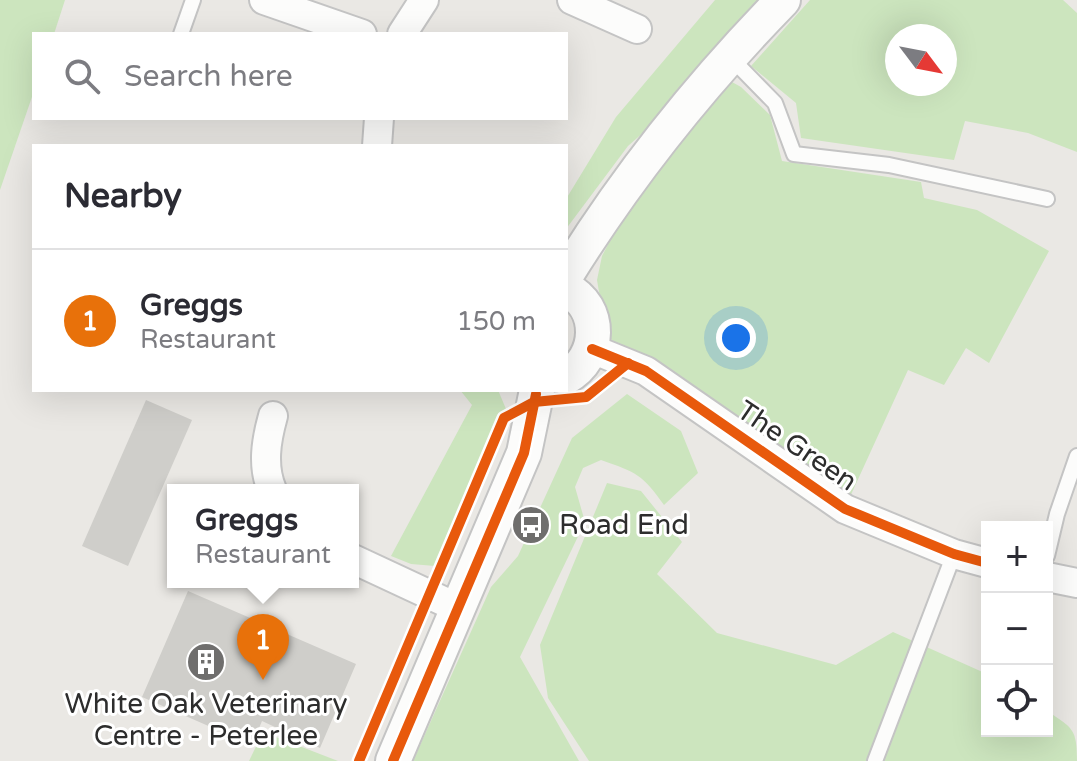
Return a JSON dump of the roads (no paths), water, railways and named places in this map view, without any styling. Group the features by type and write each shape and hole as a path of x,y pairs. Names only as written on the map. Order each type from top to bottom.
{"street":[{"path":"264,0 356,32"},
{"path":"403,32 424,0"},
{"path":"568,272 599,221 650,153 730,57 783,0"},
{"path":"582,2 637,29"},
{"path":"377,144 379,120"},
{"path":"568,291 586,305 594,333 592,349 583,363 568,375"},
{"name":"The Green","path":"592,349 646,371 845,509 954,554 981,561"},
{"path":"393,761 524,453 537,392"},
{"path":"270,484 266,442 273,416"},
{"path":"359,562 458,608"},
{"path":"1053,578 1077,583"}],"lane":[{"path":"182,32 193,0"},
{"path":"730,57 775,103 794,154 889,165 1047,199"},
{"path":"1053,531 1077,456"},
{"path":"875,761 954,554"}],"place":[{"name":"Road End","path":"531,525"},
{"name":"White Oak Veterinary Centre - Peterlee","path":"206,662"},
{"name":"Greggs","path":"263,680"}]}
